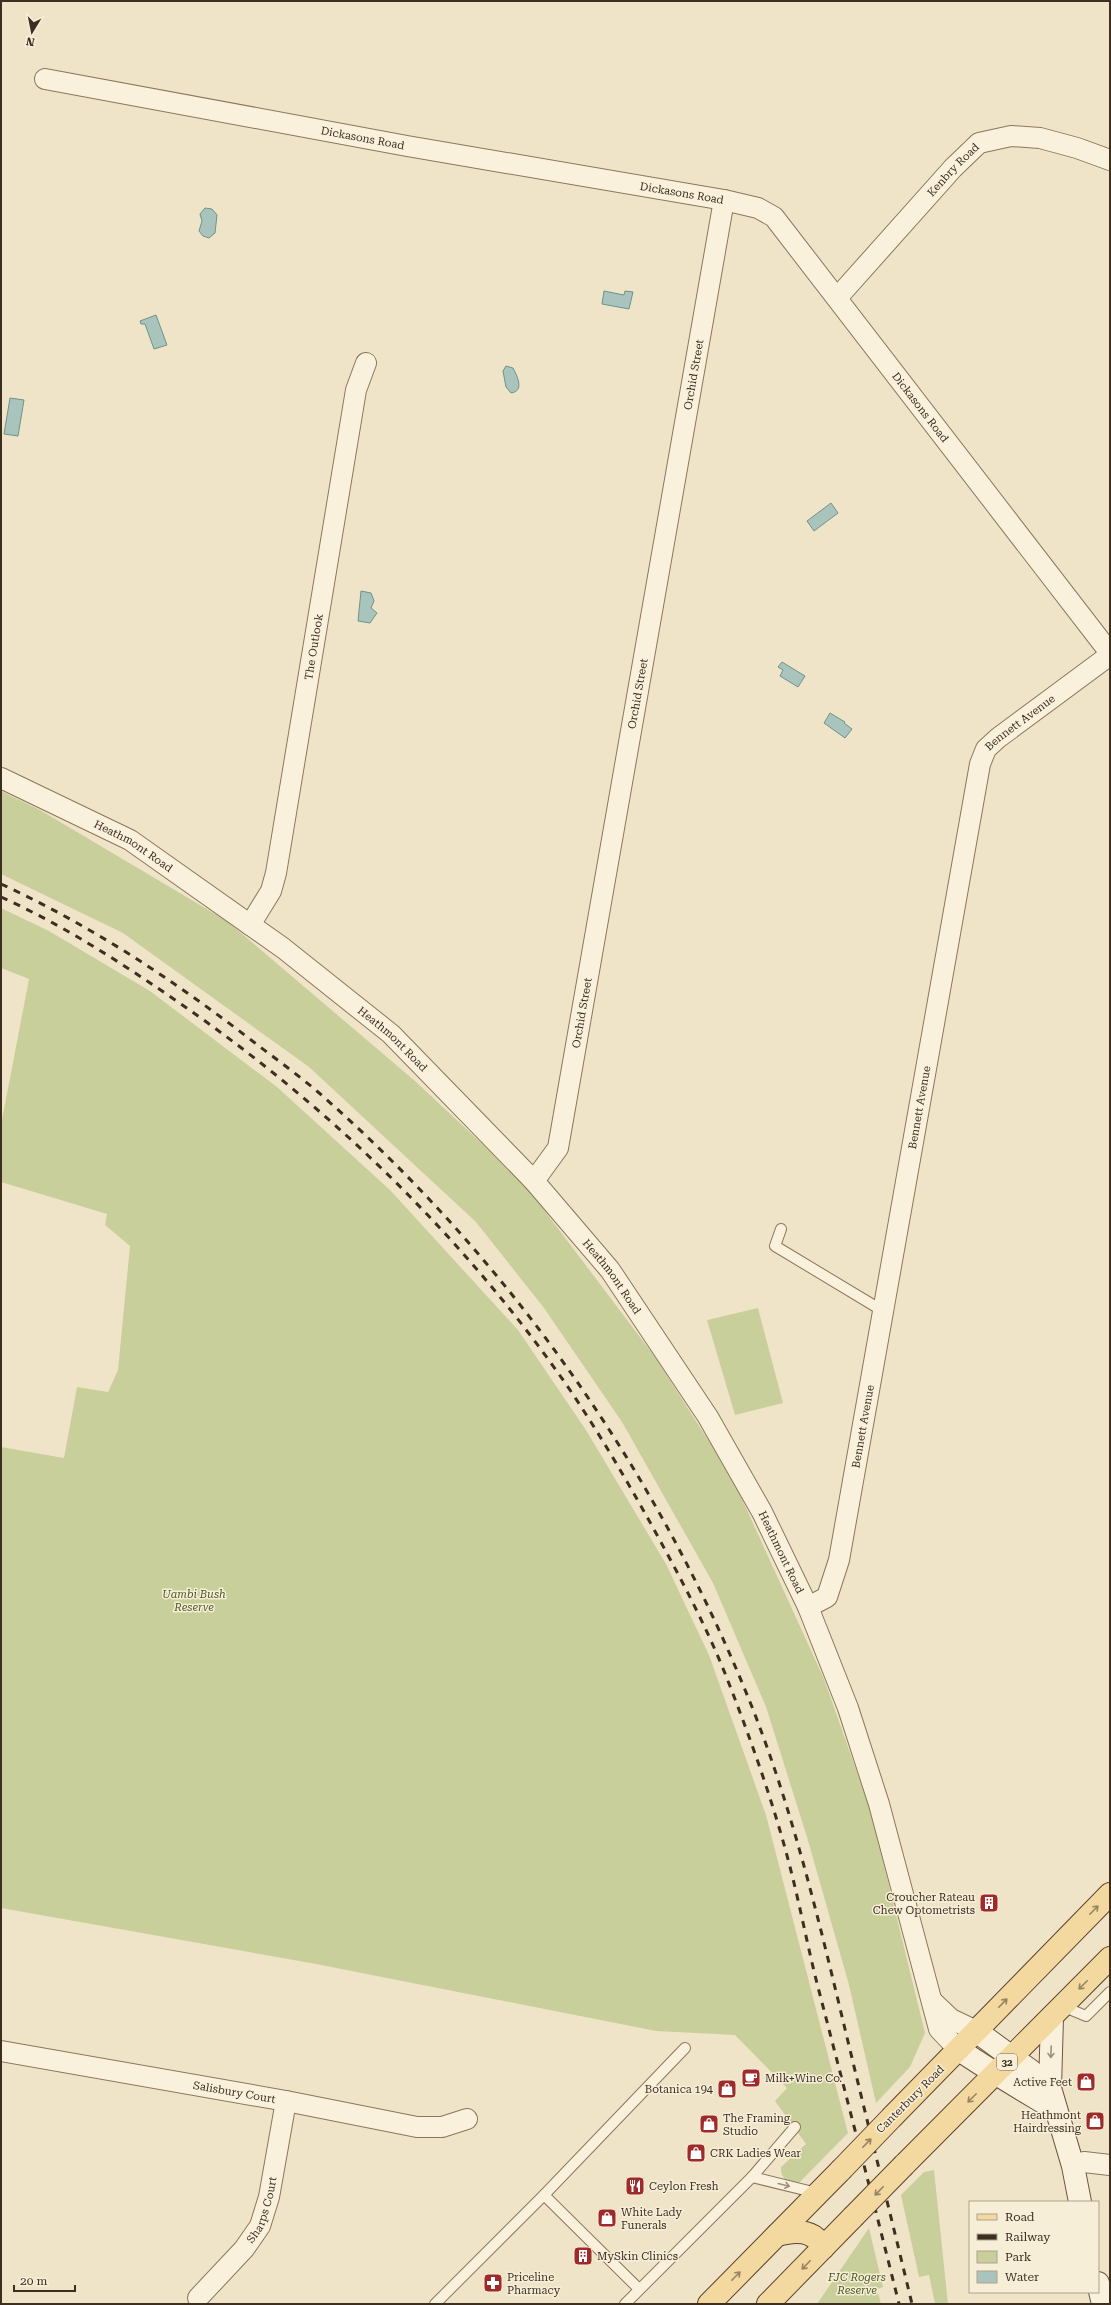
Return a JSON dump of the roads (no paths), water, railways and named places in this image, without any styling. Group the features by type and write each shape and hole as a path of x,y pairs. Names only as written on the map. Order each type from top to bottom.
{"main road":[{"name":"Canterbury Road","path":"709,2304 1110,1894"},
{"name":"32","path":"768,2304 1110,1958"},
{"path":"777,2235 789,2232 808,2234 816,2238 822,2248"}],"street":[{"name":"Dickasons Road","path":"45,79 407,146 724,200 758,208 774,216 1110,654"},
{"name":"Kenbry Road","path":"837,298 953,168 979,143 1011,136 1040,138 1077,148 1110,160"},
{"name":"Orchid Street","path":"534,1181 558,1148 724,200"},
{"name":"The Outlook","path":"250,925 271,891 276,873 356,390 366,363"},
{"name":"Bennett Avenue","path":"808,1607 827,1597 840,1560 980,764 986,749 998,738 1110,654"},
{"name":"Heathmont Road","path":"1,778 130,840 283,948 391,1034 534,1181 610,1270 708,1418 762,1512 808,1607 848,1708 879,1804 930,1999 940,2029 958,2049"},
{"path":"930,1999 951,2019 976,2031 1030,2071 1050,2088"},
{"path":"1057,2011 1050,2088 1073,2166 1080,2201"},
{"path":"958,2049 995,2075 1016,2085 1056,2110"},
{"name":"Salisbury Court","path":"1,2051 286,2101 417,2127 442,2127 467,2119"},
{"name":"Sharps Court","path":"198,2298 244,2249 260,2226 269,2197 286,2101"},
{"path":"1073,2166 1084,2162 1110,2165"},
{"path":"1099,2287 1103,2304"}],"lane":[{"path":"781,1229 775,1246 883,1312"},
{"path":"1057,2011 1086,2016 1110,1992"},
{"path":"435,2304 544,2195 685,2048"},
{"path":"625,2304 752,2177 795,2127"},
{"path":"752,2177 817,2193"},
{"path":"544,2195 639,2289"}],"water":[{"path":"205,208 212,209 217,215 215,233 209,238 203,236 199,231 202,221 200,214"},
{"path":"604,291 624,295 625,291 633,292 629,309 602,304"},
{"path":"156,315 167,345 154,349 145,324 141,324 140,321"},
{"path":"506,366 513,368 519,383 518,389 515,392 511,393 506,387 503,371"},
{"path":"10,398 24,400 18,436 4,434"},
{"path":"831,503 838,513 814,531 807,521"},
{"path":"361,591 371,593 374,601 371,608 377,613 370,623 358,621"},
{"path":"782,662 805,676 798,687 780,676 783,670 778,667"},
{"path":"830,713 845,722 844,723 852,729 845,738 824,723"}],"railway":[{"path":"1,884 68,918 132,956 225,1020 318,1092 388,1157 453,1225 514,1298 571,1374 624,1453 671,1535 714,1620 752,1707 767,1746 793,1826 815,1907 912,2304"},
{"path":"1,897 48,920 93,946 181,1004 237,1044 343,1132 393,1179 441,1229 530,1334 570,1390 612,1456 672,1562 711,1641 737,1703 769,1794 789,1863 815,1975 899,2304"}],"place":[{"name":"Croucher Rateau Chew Optometrists","path":"989,1903"},
{"name":"Milk+Wine Co.","path":"751,2078"},
{"name":"Active Feet","path":"1086,2082"},
{"name":"Botanica 194","path":"727,2089"},
{"name":"Heathmont Hairdressing","path":"1095,2121"},
{"name":"The Framing Studio","path":"709,2124"},
{"name":"CRK Ladies Wear","path":"696,2153"},
{"name":"Ceylon Fresh","path":"635,2186"},
{"name":"White Lady Funerals","path":"607,2218"},
{"name":"MySkin Clinics","path":"583,2256"},
{"name":"Priceline Pharmacy","path":"493,2283"}],"park label":[{"name":"Uambi Bush Reserve","path":"194,1600"},
{"name":"FJC Rogers Reserve","path":"857,2283"}]}
